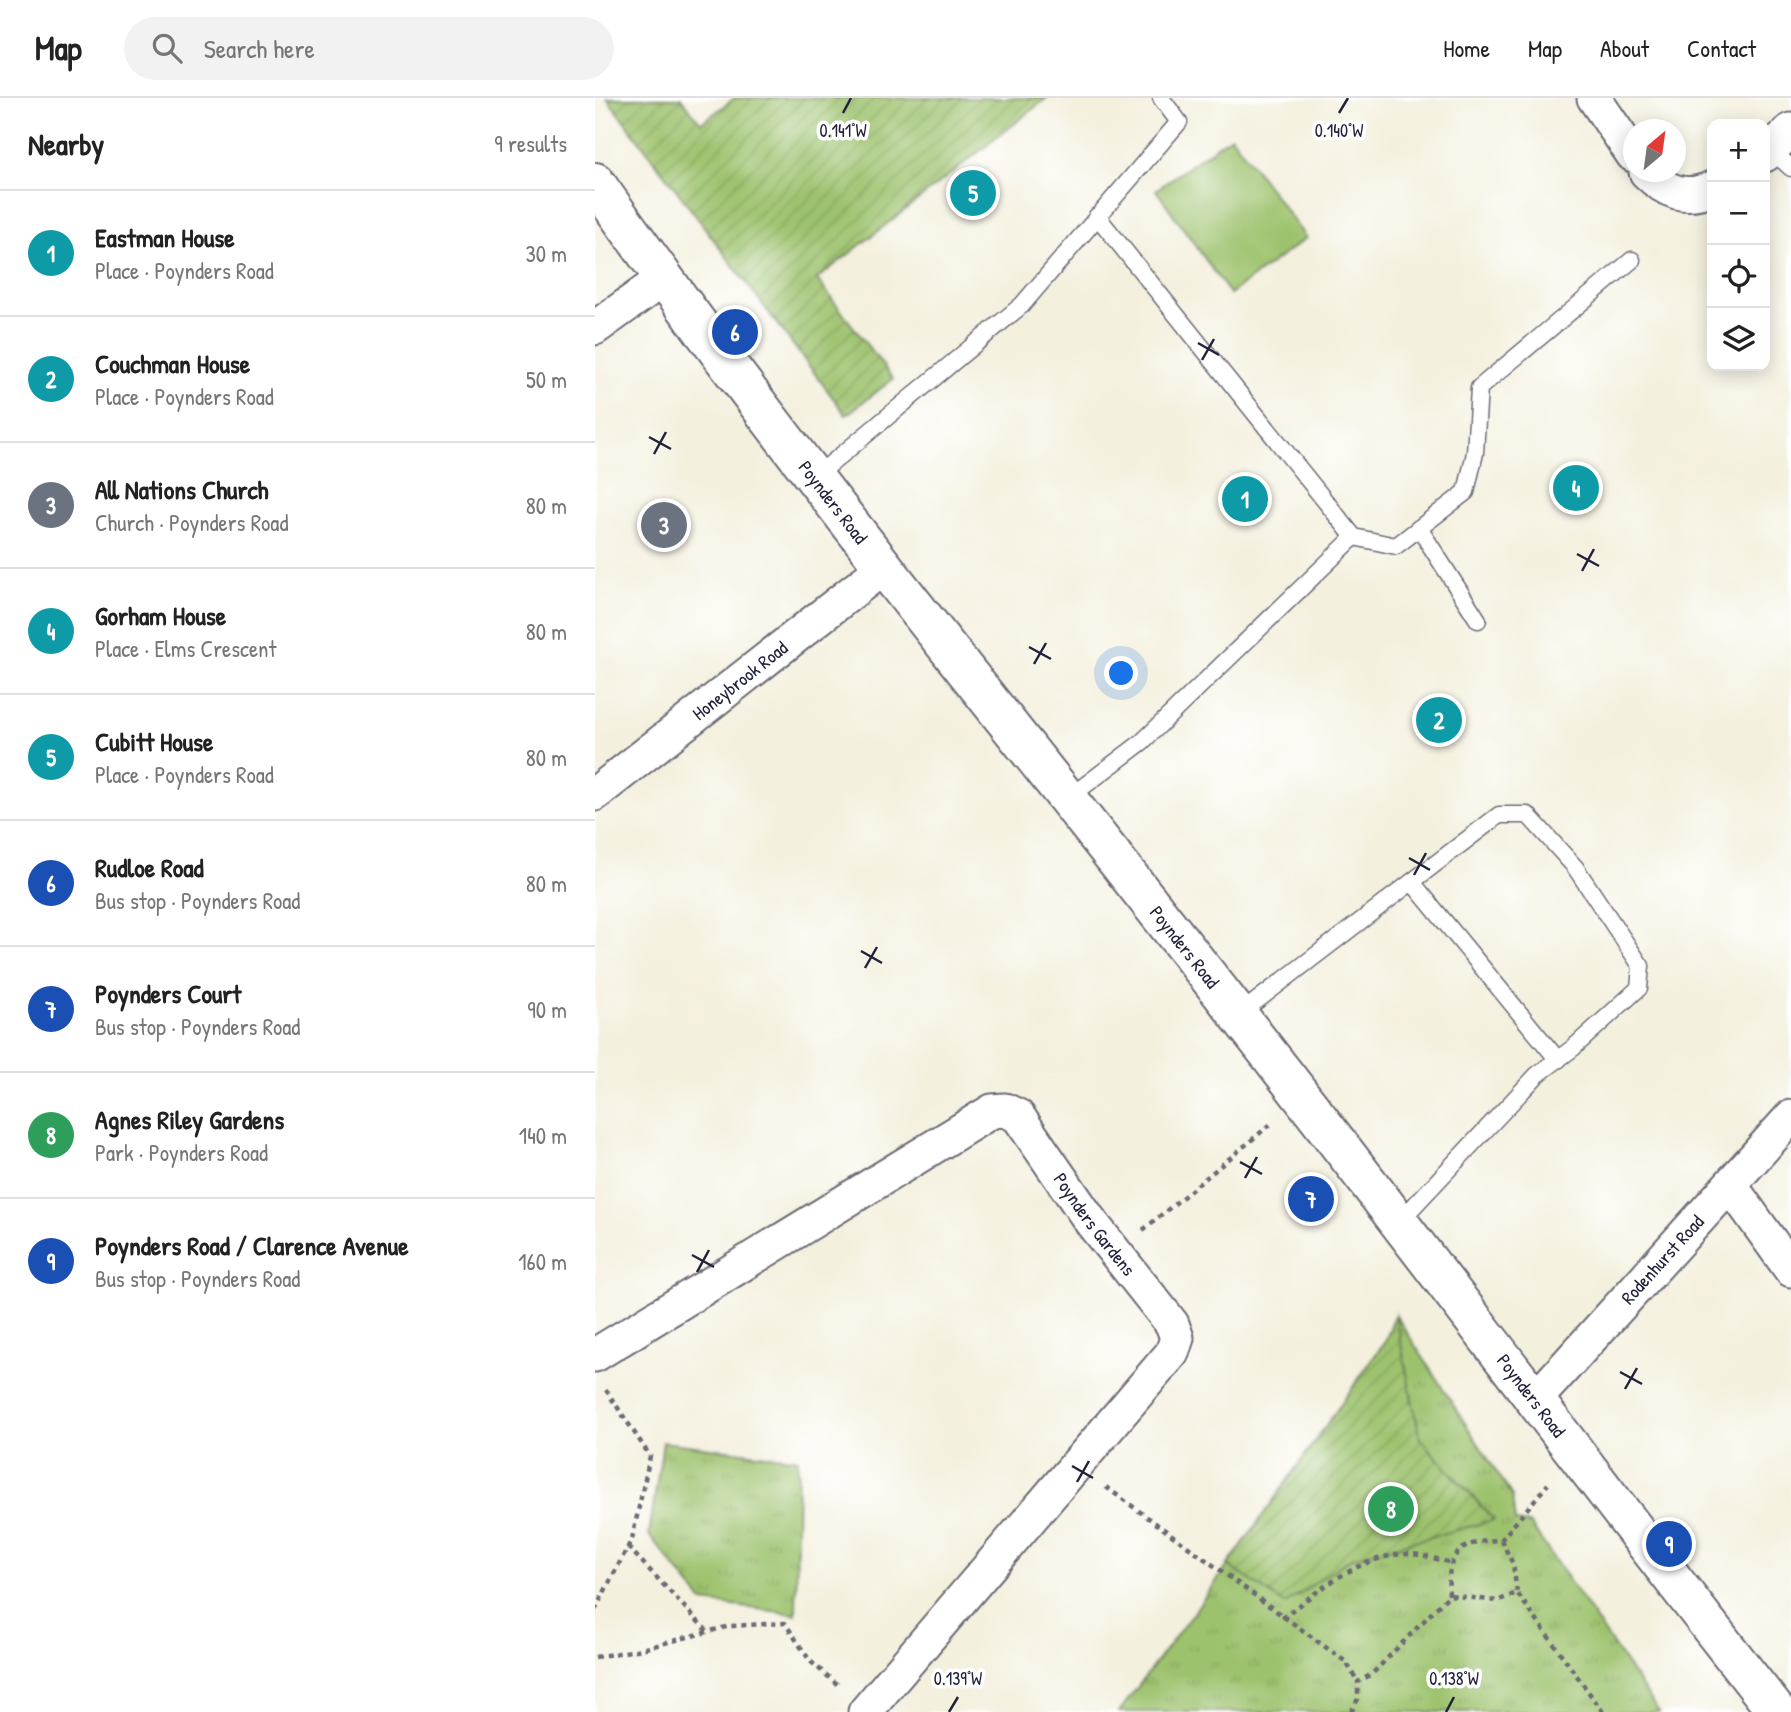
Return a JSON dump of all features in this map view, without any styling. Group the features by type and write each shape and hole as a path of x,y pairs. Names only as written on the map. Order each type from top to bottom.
{"highway":[{"name":"Poynders Road","path":"595,182 663,279 884,567 1238,1015 1574,1455 1777,1712"}],"street":[{"path":"1594,98 1623,140"},
{"path":"1659,182 1681,195 1696,195 1707,190"},
{"path":"595,328 663,279"},
{"name":"Honeybrook Road","path":"595,794 884,567"},
{"name":"Poynders Gardens","path":"598,1369 992,1111 1005,1110 1018,1116 1115,1253 1172,1324 1177,1338 1172,1353 866,1711"},
{"name":"Rodenhurst Road","path":"1534,1401 1731,1186 1787,1130"},
{"path":"1731,1186 1791,1270"}],"lane":[{"path":"815,477 1021,305 1179,122 1161,98"},
{"path":"1097,216 1354,537 1396,546 1467,492 1475,453 1479,388 1632,260"},
{"path":"1419,528 1478,620"},
{"path":"1067,799 1142,742 1354,537"},
{"path":"1238,1015 1499,815 1528,815 1575,867 1641,966 1639,988 1558,1060 1537,1075 1398,1223"},
{"path":"1412,882 1558,1060"}],"path":[{"path":"1115,1253 1303,1099"},
{"path":"595,1610 628,1547 650,1456 598,1369"},
{"path":"1358,1682 1372,1674 1449,1595 1447,1571 1459,1550 1473,1541 1501,1540 1574,1455"},
{"path":"1077,1465 1282,1618 1346,1662 1358,1682 1358,1699 1351,1712"},
{"path":"1501,1540 1513,1564 1517,1593 1603,1712"},
{"path":"628,1547 708,1632"},
{"path":"1282,1618 1326,1584 1371,1561 1409,1554 1452,1563"},
{"path":"1449,1595 1497,1601 1517,1593"},
{"path":"595,1657 642,1649 730,1626 785,1623 810,1661 866,1711"}],"green space":[{"path":"607,98 681,98 701,123 735,98 1047,98 817,279 893,379 846,415"},
{"path":"1231,136 1306,238 1230,294 1156,190"},
{"path":"1395,1314 1512,1496 1515,1522 1530,1524 1659,1712 1119,1712 1222,1574 1386,1340"},
{"path":"1395,1314 1420,1439 1494,1520 1351,1558 1285,1604 1228,1565 1386,1340"},
{"path":"663,1442 798,1459 796,1614 703,1602 649,1535"}],"place":[{"name":"Cubitt House","path":"973,193"},
{"name":"Rudloe Road","path":"735,332"},
{"name":"Gorham House","path":"1576,488"},
{"name":"Eastman House","path":"1245,499"},
{"name":"All Nations Church","path":"664,525"},
{"name":"Couchman House","path":"1439,720"},
{"name":"Poynders Court","path":"1311,1199"},
{"name":"Agnes Riley Gardens","path":"1391,1509"},
{"name":"Poynders Road / Clarence Avenue","path":"1669,1544"}]}
